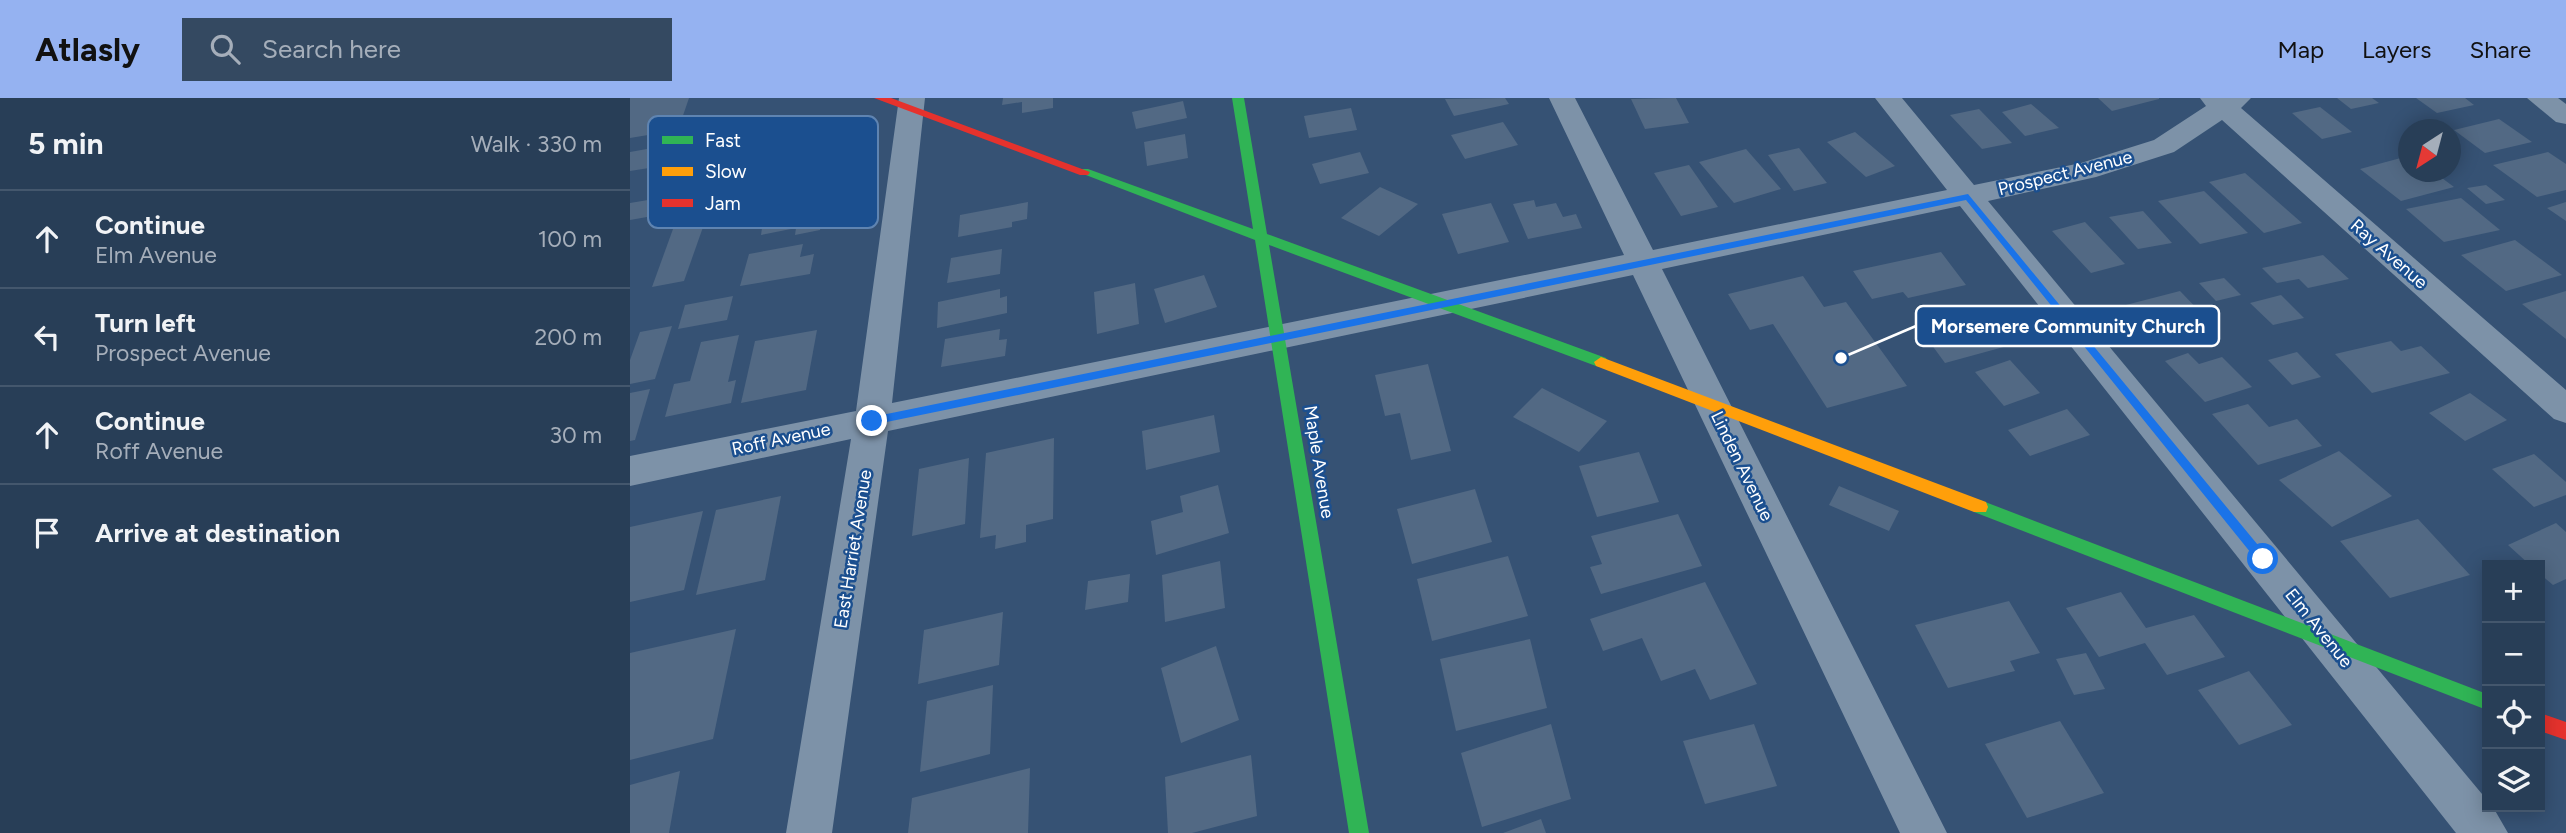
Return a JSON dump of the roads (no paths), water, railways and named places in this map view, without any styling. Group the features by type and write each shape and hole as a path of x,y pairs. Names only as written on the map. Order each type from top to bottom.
{"main road":[{"path":"880,98 911,104 1447,303 2482,700"},
{"name":"Maple Avenue","path":"1238,98 1359,833"},
{"path":"2545,724 2566,731"}],"street":[{"name":"Linden Avenue","path":"1562,98 1924,833"},
{"name":"Elm Avenue","path":"1888,98 2485,833"},
{"path":"2540,98 2566,116"},
{"name":"Prospect Avenue","path":"1014,393 1968,197 2128,159 2179,138 2225,102"},
{"name":"Ray Avenue","path":"2225,102 2566,410"},
{"name":"East Harriet Avenue","path":"809,833 872,421 911,104"},
{"name":"Roff Avenue","path":"630,471 1014,393"}],"place":[{"name":"Morsemere Community Church","path":"1841,358"}]}
